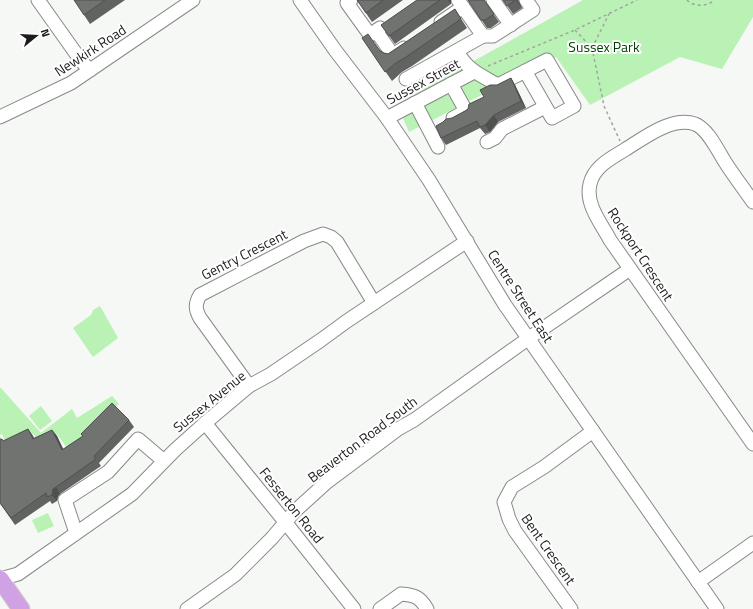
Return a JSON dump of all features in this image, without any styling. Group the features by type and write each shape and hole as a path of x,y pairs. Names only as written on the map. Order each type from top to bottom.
{"main road":[{"path":"0,579 21,609"}],"street":[{"name":"Newkirk Road","path":"0,117 71,83 176,5 193,0"},
{"name":"Centre Street East","path":"300,0 335,50 387,118 467,241 504,304 717,609"},
{"path":"352,0 347,3 370,35 389,22"},
{"path":"493,0 510,25"},
{"path":"406,79 484,36 493,36 533,10 526,0"},
{"path":"36,1 82,62 90,70"},
{"path":"431,29 461,3 484,36"},
{"path":"376,31 394,55 412,42"},
{"path":"457,51 462,60 474,72 498,85 525,71 547,60 574,106 552,118 525,71"},
{"name":"Sussex Street","path":"387,118 474,72"},
{"path":"451,84 466,111 453,118"},
{"path":"414,103 434,127 438,147"},
{"path":"487,142 495,138 502,129 545,107"},
{"name":"Rockport Crescent","path":"753,202 725,162 711,138 696,124 678,123 647,135 610,158 597,170 590,184 589,194 590,205 610,240 753,444"},
{"name":"Gentry Crescent","path":"249,386 200,318 196,309 196,302 200,295 304,241 323,234 331,237 337,242 374,303"},
{"name":"Sussex Avenue","path":"0,579 16,576 132,494 164,461 205,423 249,386 283,366 467,241"},
{"name":"Beaverton Road South","path":"187,609 235,575 295,511 327,482 368,451 630,269"},
{"name":"Fesserton Road","path":"205,423 286,522 354,609"},
{"name":"Bent Crescent","path":"571,609 515,531 509,519 504,502 512,486 544,467 593,431"},
{"path":"76,533 65,500 108,472 138,439 164,461"},
{"path":"698,582 753,543"},
{"path":"380,609 401,594 411,595 422,600 427,609"}],"path":[{"path":"474,72 575,30 638,0"},
{"path":"686,0 698,6 711,3 714,0"},
{"path":"592,48 609,14"},
{"path":"575,30 592,48 604,106 625,150"}],"green space":[{"name":"Sussex Park","path":"583,0 753,0 753,17 722,69 680,57 590,105 556,57 409,132 397,104"},
{"path":"100,306 118,338 93,357 73,328 91,315 93,310"},
{"path":"0,387 41,433 72,409 77,418 112,396 119,404 69,451 57,434 38,443 34,434 10,445 6,443 2,434 0,435"},
{"path":"41,406 52,421 40,430 29,416"},
{"path":"48,513 54,526 38,533 32,520"}],"building":[{"path":"74,0 105,0 84,15"},
{"path":"357,0 383,0 366,13"},
{"path":"417,0 440,0 389,36 381,25"},
{"path":"468,0 484,0 494,14 485,20 481,20"},
{"path":"503,0 515,0 507,6"},
{"path":"455,9 461,19 385,72 362,38 368,34 380,51 388,54"},
{"path":"511,78 521,101 494,115 485,125 480,127 477,121 441,138 436,126 446,119 452,118 465,111 468,109 469,104 484,97 480,90 490,85 497,85"},
{"path":"112,403 129,420 94,456 96,459 53,489 52,495 47,497 46,493 11,518 0,503 0,440 2,439 3,441 28,429 33,439 52,430 62,450 83,436 81,434"}]}
